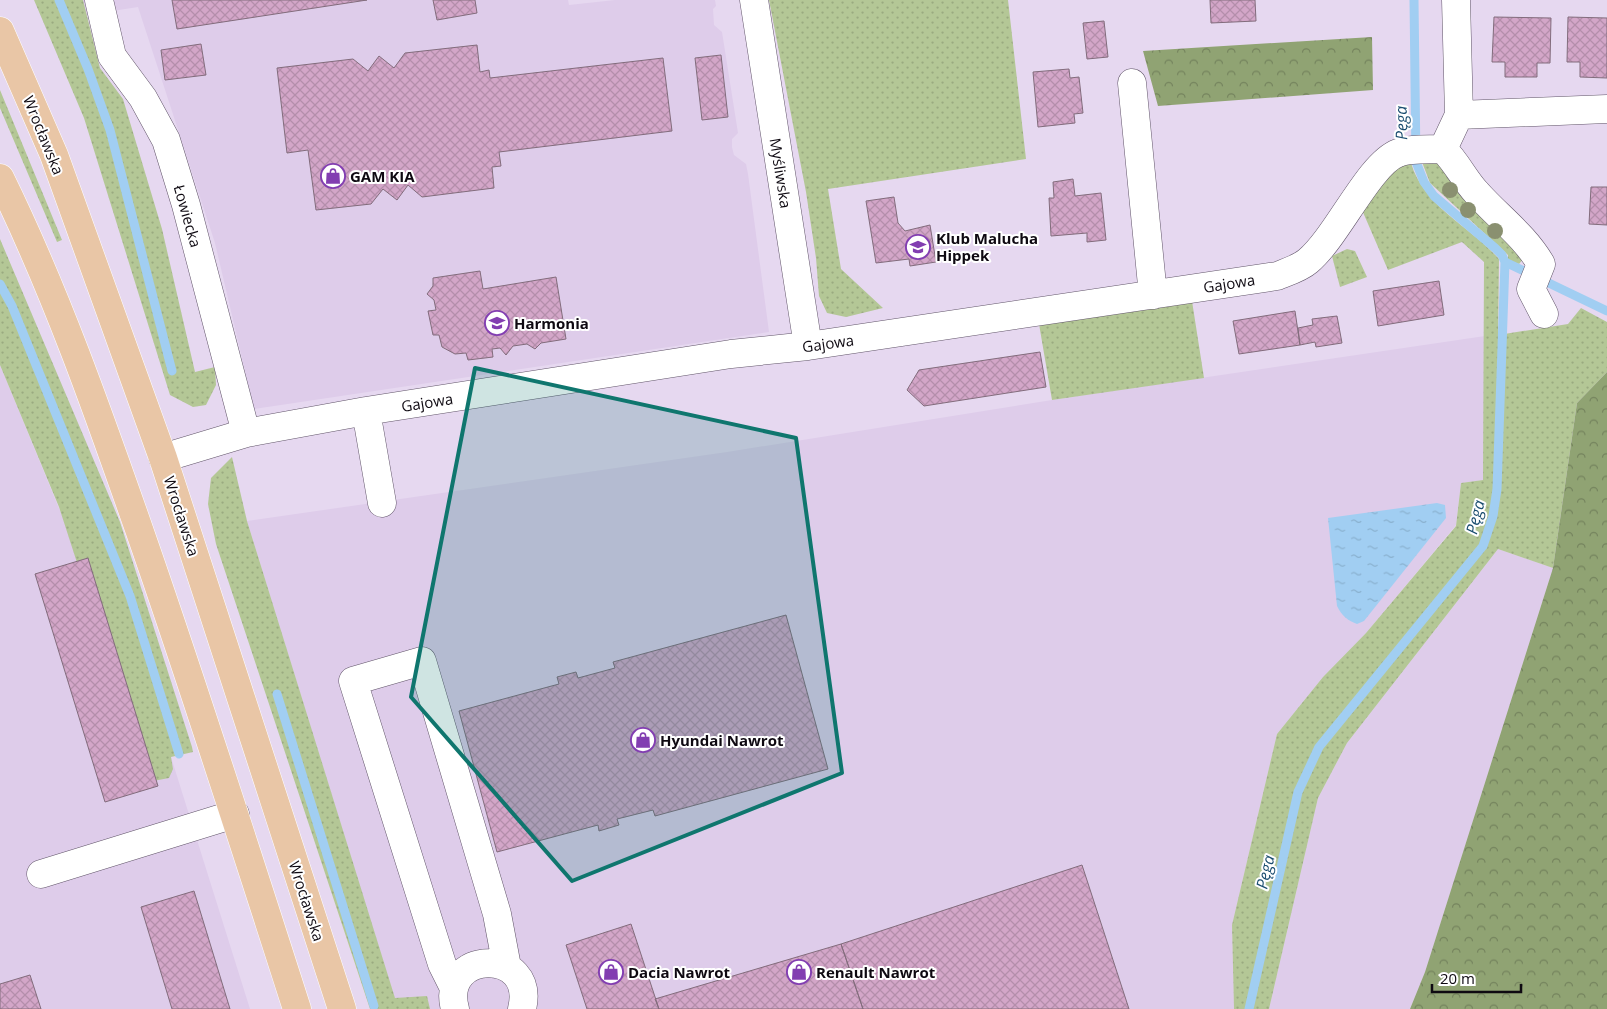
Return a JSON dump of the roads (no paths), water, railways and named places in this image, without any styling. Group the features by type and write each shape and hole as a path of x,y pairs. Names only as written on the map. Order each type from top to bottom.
{"main road":[{"name":"Wrocławska","path":"0,31 54,155 163,458 342,1009"},
{"path":"0,178 22,222 90,389 235,814 297,1009"}],"street":[{"name":"Myśliwska","path":"754,0 808,346"},
{"path":"1456,0 1459,115 1427,150 1457,163 1474,191 1530,246 1541,264 1531,289 1544,314"},
{"name":"Łowiecka","path":"100,6 112,56 142,98 166,140 211,297 246,432"},
{"path":"1132,83 1153,295"},
{"path":"1459,115 1607,109"},
{"name":"Gajowa","path":"163,458 246,432 366,411 731,354 808,346 1277,276 1308,262 1343,220 1378,167 1398,153 1427,150"},
{"path":"366,411 382,503"},
{"path":"454,998 353,681 422,661 497,914 507,967"},
{"path":"41,874 235,814"},
{"path":"454,998 460,976 469,967 482,962 495,962 507,967 517,976 523,987 525,1000 522,1009"}],"water":[{"path":"1437,503 1445,505 1446,518 1364,621 1357,624 1350,621 1337,606 1328,518"}],"waterway":[{"path":"59,0 88,69 110,130 172,371"},
{"name":"Pęga","path":"1249,1009 1298,792 1319,747 1483,546 1493,516 1497,489 1505,262 1502,255 1495,248 1434,196 1424,182 1416,162 1414,0"},
{"path":"1505,262 1607,311"},
{"path":"0,284 12,306 130,596 179,754"},
{"path":"277,694 374,1006"}],"place":[{"name":"GAM KIA","path":"333,176"},
{"name":"Klub Malucha Hippek","path":"918,247"},
{"name":"Harmonia","path":"497,323"},
{"name":"Hyundai Nawrot","path":"643,740"},
{"name":"Dacia Nawrot","path":"611,972"},
{"name":"Renault Nawrot","path":"799,972"}]}
